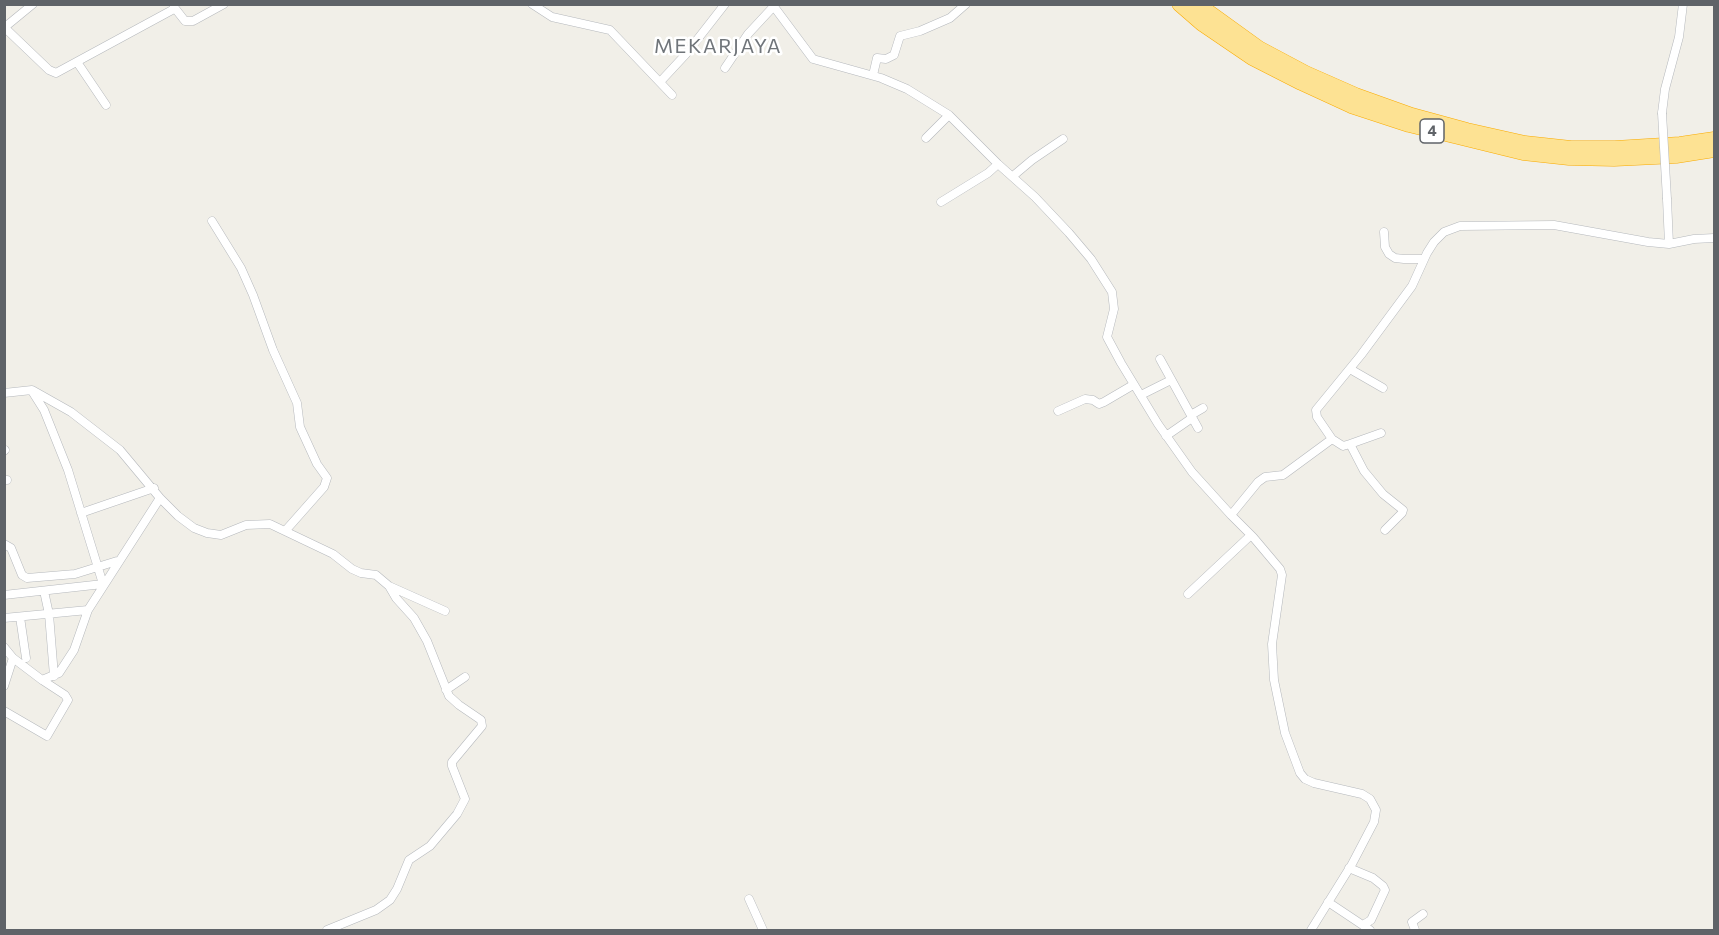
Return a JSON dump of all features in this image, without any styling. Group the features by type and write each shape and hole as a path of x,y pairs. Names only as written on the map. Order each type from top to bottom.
{"highway":[{"name":"4","path":"1179,4 1202,24 1252,58 1351,106 1420,128 1523,153 1569,158 1614,159 1676,156 1714,150"},
{"name":"4","path":"1198,4 1259,48 1306,73 1390,107 1467,130 1525,143 1571,148 1680,144 1714,139"}],"street":[{"path":"33,4 5,27 52,72 56,73 174,7 185,21 193,21 224,4"},
{"path":"532,4 552,17 610,30 672,95"},
{"path":"660,82 725,4"},
{"path":"873,75 877,57 886,58 894,55 900,36 920,31 950,18 966,4"},
{"path":"1669,244 1662,113 1665,89 1679,37 1683,4"},
{"path":"725,68 748,34 773,5 813,59 873,75 907,89 949,116 1069,233 1108,282 1114,301 1107,337 1133,385 1192,472 1280,569 1282,575 1272,644 1274,681 1292,757 1300,773 1305,779 1314,783 1362,794 1370,799 1376,810 1374,822 1311,930"},
{"path":"77,62 106,105"},
{"path":"926,138 949,116"},
{"path":"1013,176 1063,139"},
{"path":"941,202 998,165"},
{"path":"212,220 241,268 273,350 297,403 300,427 317,464 327,478 324,487 286,530"},
{"path":"1381,433 1343,446 1332,439 1317,417 1316,410 1412,286 1434,242 1444,232 1460,226 1554,225 1669,244 1714,238"},
{"path":"1384,232 1385,247 1389,254 1404,259 1424,259"},
{"path":"1160,359 1198,428"},
{"path":"1350,369 1383,388"},
{"path":"1140,395 1171,380"},
{"path":"1058,411 1085,399 1099,404 1133,385"},
{"path":"4,393 32,390 63,407 120,450 160,498 194,528 221,535 246,525 270,524 333,554 352,569 362,573 376,574 389,586 396,598 414,618 427,641 446,690 459,705 479,718 482,723 452,762 465,794 464,804 430,846 409,860 398,889 390,900 376,910 327,930"},
{"path":"32,390 50,425 68,470 103,584"},
{"path":"1166,436 1203,408"},
{"path":"1231,515 1258,482 1265,477 1283,475 1332,439"},
{"path":"1350,444 1364,471 1383,494 1403,510 1385,530"},
{"path":"81,513 154,488"},
{"path":"42,680 54,676 65,666 74,650 88,610 117,561 160,498"},
{"path":"1188,594 1251,535"},
{"path":"4,544 11,548 22,575 27,578 75,574 117,561"},
{"path":"4,595 103,584"},
{"path":"389,586 446,611"},
{"path":"44,591 49,614 54,676"},
{"path":"4,618 88,610"},
{"path":"20,617 26,658"},
{"path":"4,647 13,657 65,695 68,700 47,736 4,711"},
{"path":"4,686 13,657"},
{"path":"446,690 465,677"},
{"path":"1328,902 1366,928 1385,890 1373,878 1349,868"},
{"path":"749,899 762,930"},
{"path":"1415,930 1412,922 1423,914"}],"district":[{"name":"MEKARJAYA","path":"718,46"}]}
